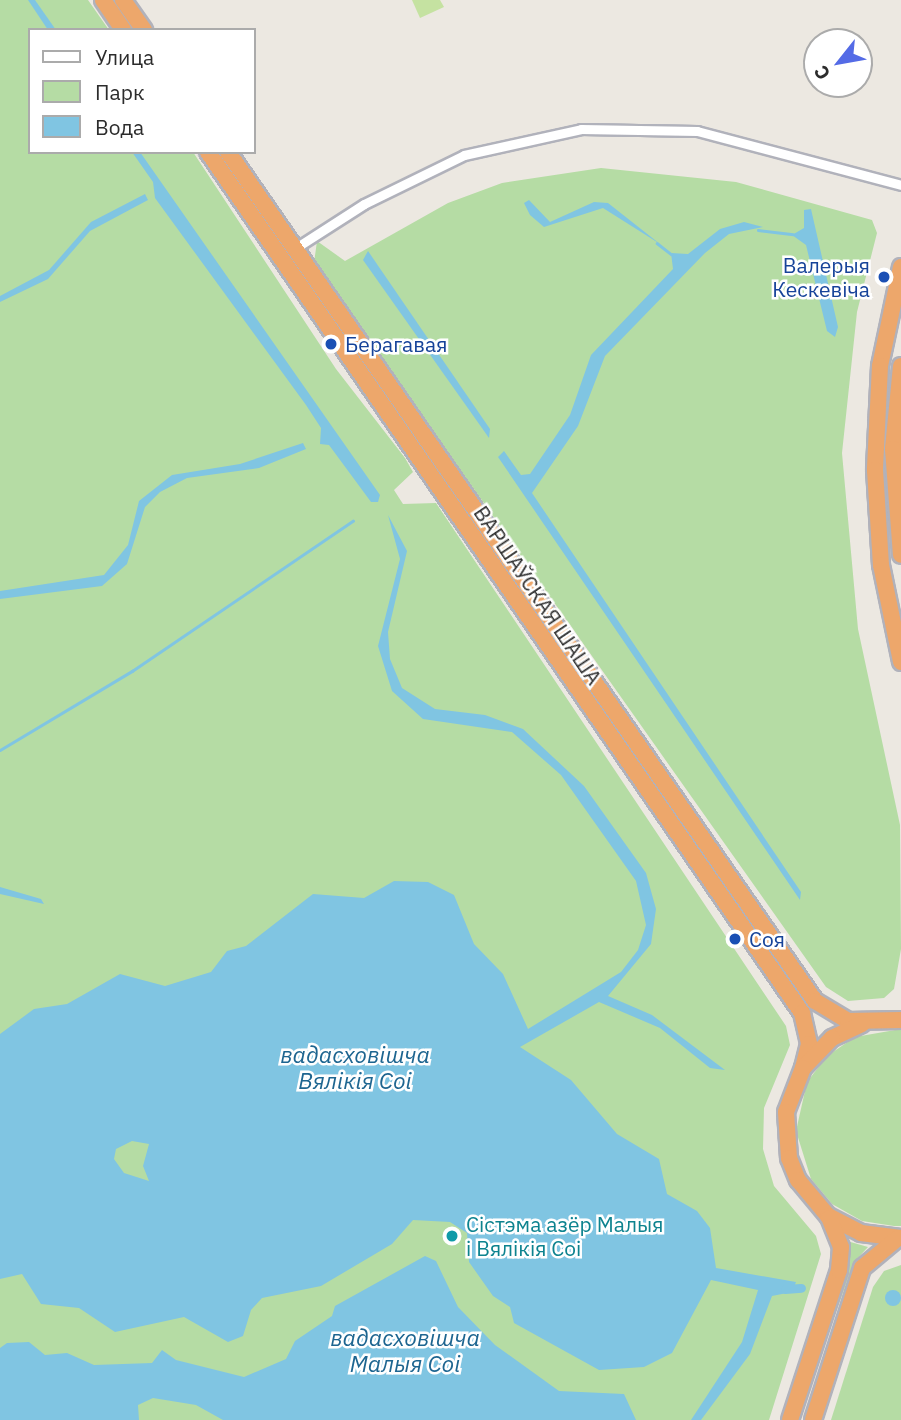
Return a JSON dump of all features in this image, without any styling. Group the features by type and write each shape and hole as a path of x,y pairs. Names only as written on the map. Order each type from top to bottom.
{"highway":[{"path":"103,0 122,28"},
{"path":"123,0 143,28"},
{"name":"ВАРШАЎСКАЯ ШАША","path":"210,154 287,253 816,1001 832,1016 871,1021 898,1018"},
{"name":"ВАРШАЎСКАЯ ШАША","path":"229,154 287,253 802,1013 809,1044 786,1112 787,1147 798,1180 828,1216 861,1233 900,1238"},
{"path":"901,267 880,366 875,470 881,565 901,662"},
{"path":"901,366 893,449 901,555"},
{"name":"ВАРШАЎСКАЯ ШАША","path":"803,1068 832,1038 871,1021"},
{"path":"790,1420 839,1270 841,1247 828,1216"},
{"path":"813,1420 862,1268 900,1238"}],"street":[{"path":"287,253 374,199 464,155 580,129 697,131 901,185"}],"green space":[{"path":"0,0 88,0 108,28 28,28 28,154 194,154 336,369 405,458 413,472 394,490 403,504 436,503 786,1026 790,1045 764,1108 763,1149 774,1186 816,1236 821,1254 769,1420 0,1420"},
{"path":"412,0 440,0 444,7 420,18"},
{"path":"601,168 736,182 872,220 877,233 857,312 842,453 858,629 900,825 901,949 894,989 884,998 848,1001 826,987 314,263 317,241 345,261 448,203 502,183"},
{"path":"901,1029 901,1226 894,1226 862,1221 832,1204 811,1179 796,1131 807,1082 827,1056 855,1037"},
{"path":"847,1241 868,1247 854,1262 797,1420 846,1269"},
{"path":"901,1265 901,1420 831,1420 873,1287 884,1271"}],"water":[{"path":"28,0 35,0 55,28 47,28"},
{"path":"133,154 141,154 380,495 378,502 371,502 329,445 320,444 321,428 155,198 153,182"},
{"path":"145,194 148,200 90,231 48,279 0,302 0,296 49,270 91,222"},
{"path":"529,200 550,222 594,202 608,203 660,244 603,208 544,227 530,215 524,203"},
{"path":"811,209 838,327 835,337 827,331 806,245 792,235 804,228 804,210"},
{"path":"744,222 763,227 729,234 705,253 605,356 578,426 532,493 801,892 800,900 498,457 504,451 521,475 530,474 570,415 591,355 673,269 671,253 688,254 720,229"},
{"path":"368,251 490,429 489,438 363,260"},
{"path":"303,443 306,449 259,468 187,478 160,492 145,507 127,564 102,586 0,599 0,591 104,575 128,545 139,501 172,475 240,464"},
{"name":"вадасховішча Вялікія Соі","path":"388,515 407,551 388,632 390,659 402,688 435,709 485,715 523,729 584,786 646,873 656,909 651,944 608,996 652,1015 725,1070 710,1068 660,1028 599,1002 520,1047 571,1080 617,1134 659,1159 667,1194 697,1211 710,1228 716,1268 796,1282 792,1292 772,1296 750,1354 701,1420 691,1420 742,1342 758,1290 711,1280 672,1353 644,1367 599,1370 514,1323 510,1307 493,1296 469,1262 467,1233 450,1222 413,1220 392,1244 321,1286 262,1298 251,1310 243,1336 228,1342 184,1317 115,1332 79,1308 41,1304 22,1274 0,1279 0,1034 34,1009 67,1004 120,974 165,986 211,972 227,951 246,946 313,894 364,898 394,881 428,882 454,895 474,944 503,974 528,1029 621,972 638,950 646,925 636,881 561,775 512,732 423,719 392,691 378,646 400,559","holes":["132,1141 149,1144 143,1166 149,1181 124,1173 114,1159 116,1149"]},
{"path":"0,887 41,899 44,904 0,894"},
{"name":"вадасховішча Малыя Соі","path":"425,1256 436,1261 458,1307 495,1345 559,1391 624,1394 636,1420 223,1420 196,1405 153,1398 138,1405 139,1420 0,1420 0,1348 7,1343 29,1342 45,1355 67,1353 94,1365 152,1363 162,1350 176,1360 244,1377 286,1359 295,1341 332,1316 335,1306"},
{"path":"893,1290 901,1298 893,1306 885,1298"}],"waterway":[{"path":"758,230 793,234"},
{"path":"657,243 671,254"},
{"path":"0,750 132,671 353,521"},
{"path":"785,1289 801,1288"}],"place":[{"name":"Валерыя Кескевіча","path":"884,277"},
{"name":"Берагавая","path":"331,344"},
{"name":"Соя","path":"735,939"},
{"name":"Сістэма азёр Малыя і Вялікія Соі","path":"452,1236"}]}
